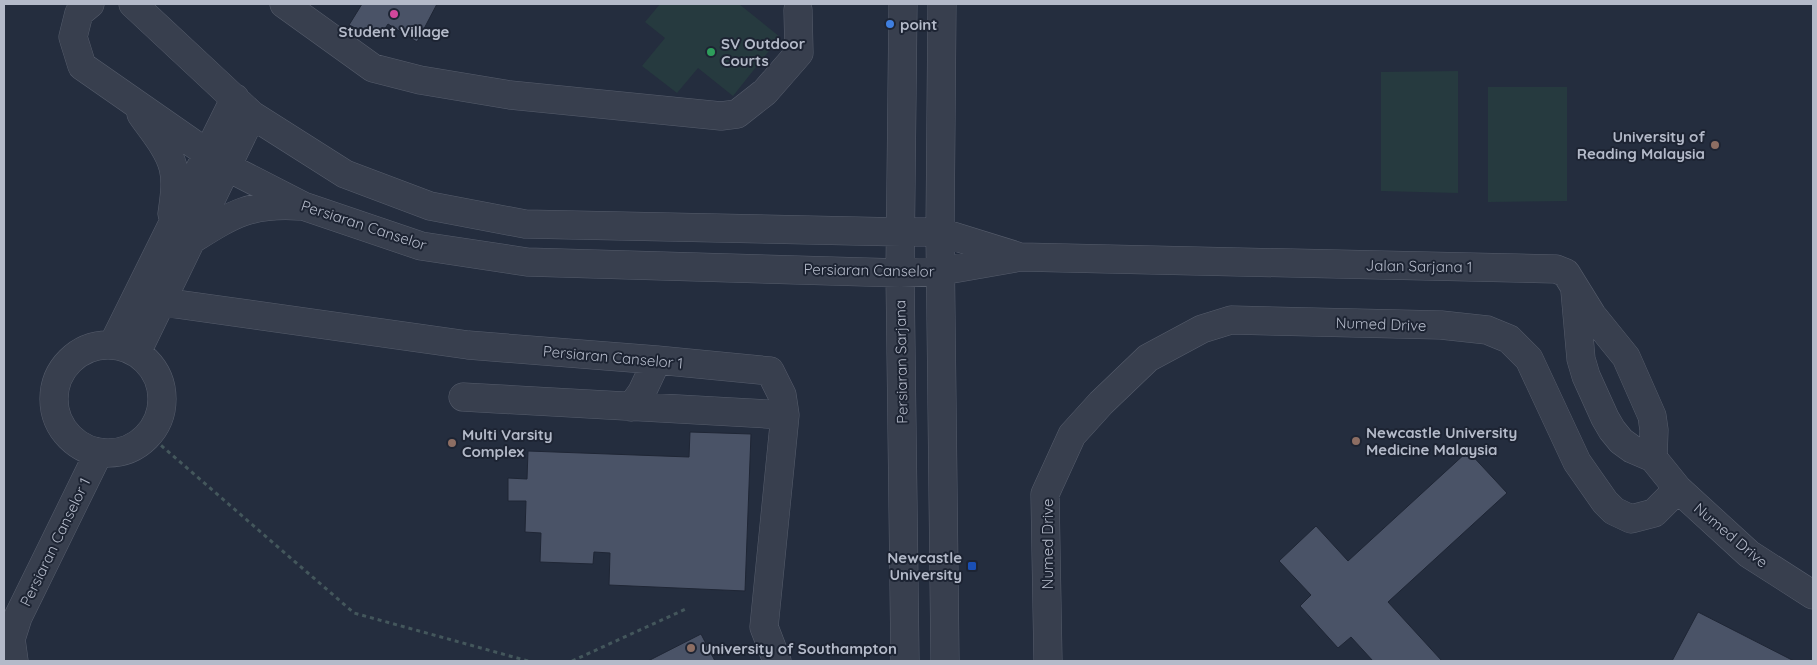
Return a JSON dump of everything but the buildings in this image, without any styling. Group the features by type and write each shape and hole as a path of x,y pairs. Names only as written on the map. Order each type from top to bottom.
{"street":[{"name":"Persiaran Canselor","path":"90,4 79,13 73,37 82,66 217,160 303,206 421,246 527,262 900,273 941,271 1021,257"},
{"path":"133,4 243,107 345,174 430,206 525,224 940,232 1021,257"},
{"path":"284,4 373,68 420,80 510,95 721,116 736,114 765,92 799,53 798,10"},
{"name":"Persiaran Sarjana","path":"903,4 900,273 905,661"},
{"path":"942,4 940,232 945,661"},
{"path":"125,348 162,302 182,232 173,168 168,154 131,100"},
{"path":"125,348 243,107"},
{"path":"182,232 220,222 245,209 274,204 303,206"},
{"name":"Jalan Sarjana 1","path":"1021,257 1556,269 1566,273 1592,315 1626,356 1652,416 1654,430 1653,458"},
{"path":"1574,285 1581,359 1586,376 1605,418 1621,441 1632,449 1653,458 1678,489"},
{"name":"Persiaran Canselor 1","path":"162,302 468,345 770,371 782,394 785,415 764,627 777,661"},
{"name":"Numed Drive","path":"1048,661 1045,494 1072,435 1101,403 1148,358 1202,329 1231,320 1440,325 1487,330 1509,339 1529,359 1577,462 1614,511 1630,519 1654,513 1678,489 1749,554 1813,595"},
{"path":"95,346 125,348 152,365 158,377 162,390 162,404 158,420 149,435 134,446 117,453 99,452 81,446 67,435 57,419 53,401 56,383 64,366 78,354 95,346"},
{"path":"631,407 642,392 657,360"},
{"path":"463,397 785,415"},
{"name":"Persiaran Canselor 1","path":"14,661 11,639 18,617 99,452"}],"path":[{"path":"149,435 354,613 528,661"},
{"path":"572,661 688,608"}],"green space":[{"name":"SV Outdoor Courts","path":"660,4 739,4 780,37 733,96 698,68 677,93 642,66 665,38 645,22"},
{"path":"1458,71 1458,193 1381,191 1381,72"},
{"path":"1488,87 1567,87 1567,201 1488,202"}],"place":[{"name":"Student Village","path":"394,14"},
{"name":"point","path":"890,24"},
{"name":"SV Outdoor Courts","path":"711,52"},
{"name":"University of Reading Malaysia","path":"1715,145"},
{"name":"Newcastle University Medicine Malaysia","path":"1356,441"},
{"name":"Multi Varsity Complex","path":"452,443"},
{"name":"Newcastle University","path":"972,566"},
{"name":"University of Southampton","path":"691,648"}]}
